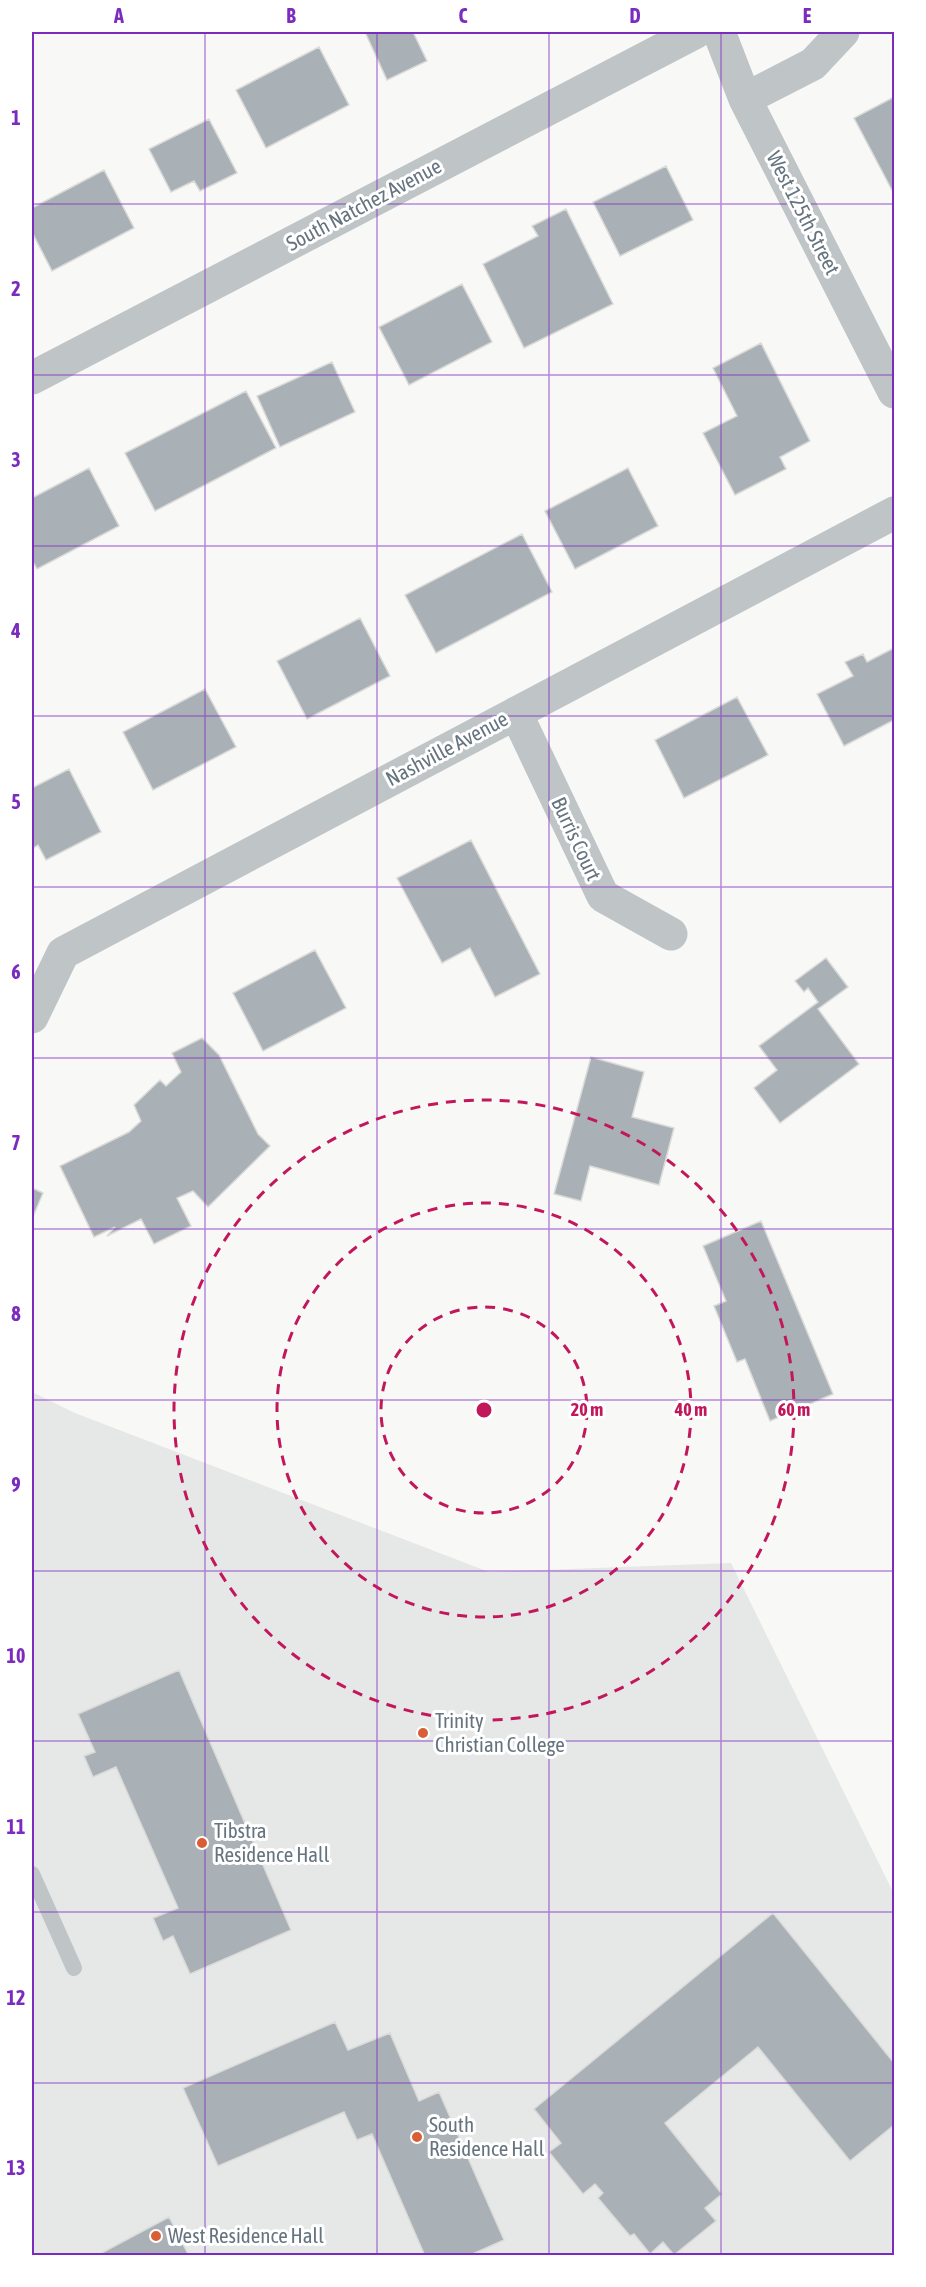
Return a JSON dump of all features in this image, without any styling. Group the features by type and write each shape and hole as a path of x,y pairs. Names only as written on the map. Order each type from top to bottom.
{"street":[{"name":"South Natchez Avenue","path":"32,378 696,32"},
{"name":"West 125th Street","path":"719,32 745,99 894,392"},
{"path":"745,99 813,64 843,32"},
{"name":"Nashville Avenue","path":"32,1017 63,953 894,513"},
{"name":"Burris Court","path":"516,713 603,896 671,934"}],"lane":[{"path":"32,1874 74,1968"}],"shaded area":[{"name":"Trinity Christian College","path":"32,1392 75,1413 489,1572 731,1563 894,1894 894,2255 32,2255"}],"building":[{"path":"365,32 413,32 427,61 387,80"},
{"path":"319,47 349,105 266,148 236,90"},
{"path":"894,97 894,194 854,118"},
{"path":"209,119 237,173 200,191 194,181 171,192 149,149"},
{"path":"666,166 693,220 620,256 593,202"},
{"path":"104,170 134,228 52,271 32,232 32,208"},
{"path":"566,209 613,304 524,348 483,264 538,236 532,226"},
{"path":"462,284 492,342 409,385 379,327"},
{"path":"761,343 810,441 780,457 786,469 735,495 703,433 737,416 713,368"},
{"path":"332,362 355,412 280,447 257,396"},
{"path":"246,391 276,448 155,511 125,453"},
{"path":"89,468 119,526 37,569 32,560 32,498"},
{"path":"628,468 658,526 575,569 545,511"},
{"path":"522,534 552,592 436,653 405,595"},
{"path":"360,618 390,676 307,719 277,661"},
{"path":"894,648 894,720 844,746 817,694 853,676 845,662 863,654 867,662"},
{"path":"205,689 236,747 153,790 123,732"},
{"path":"737,697 768,755 684,798 655,740"},
{"path":"69,769 101,832 46,860 38,845 32,849 32,788"},
{"path":"471,840 540,974 495,997 470,948 442,963 397,878"},
{"path":"315,950 346,1008 263,1051 233,993"},
{"path":"826,958 848,987 818,1009 859,1064 780,1123 754,1088 777,1070 759,1046 818,1002 808,988 804,992 795,981"},
{"path":"202,1038 219,1055 258,1134 270,1146 208,1207 193,1191 177,1198 191,1226 154,1244 141,1219 107,1236 115,1227 94,1237 60,1166 129,1132 141,1121 134,1105 160,1080 166,1086 181,1072 172,1053"},
{"path":"591,1057 644,1072 632,1117 674,1128 659,1185 590,1166 581,1201 554,1194"},
{"path":"32,1188 43,1193 32,1219"},
{"path":"761,1221 833,1394 770,1421 745,1359 737,1362 714,1306 726,1301 703,1246"},
{"name":"Tibstra Residence Hall","path":"179,1670 291,1930 190,1974 173,1936 163,1941 153,1918 178,1908 116,1767 93,1777 84,1756 95,1752 78,1714"},
{"path":"773,1913 894,2063 894,2125 850,2161 758,2047 665,2123 722,2194 705,2208 716,2221 674,2255 663,2242 650,2254 634,2234 630,2236 598,2198 603,2193 595,2184 583,2194 549,2152 561,2143 534,2109"},
{"name":"South Residence Hall","path":"335,2022 348,2050 390,2033 419,2101 439,2092 504,2240 468,2256 425,2256 372,2134 357,2140 344,2112 218,2166 183,2088"},
{"name":"West Residence Hall","path":"169,2217 189,2256 96,2256"}],"place":[{"name":"Trinity Christian College","path":"423,1733"},
{"name":"Tibstra Residence Hall","path":"202,1843"},
{"name":"South Residence Hall","path":"417,2137"},
{"name":"West Residence Hall","path":"156,2236"}]}
